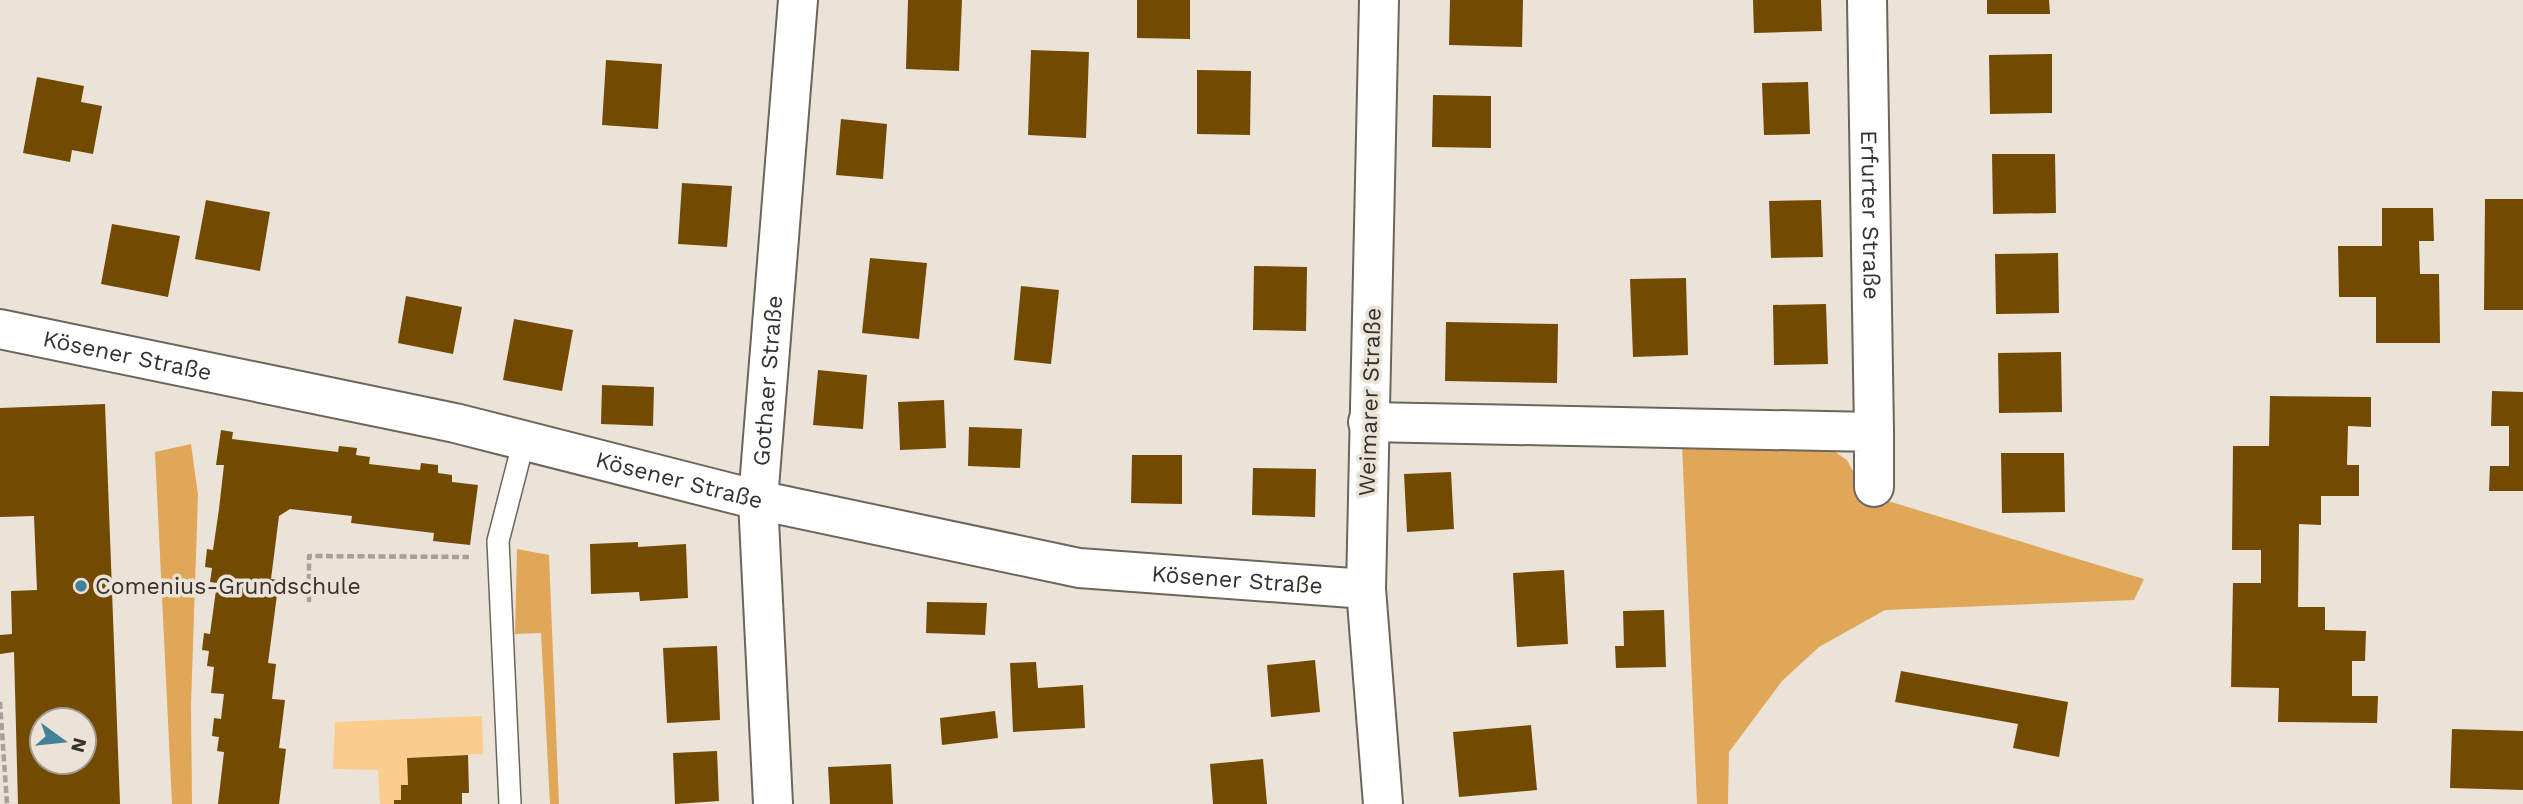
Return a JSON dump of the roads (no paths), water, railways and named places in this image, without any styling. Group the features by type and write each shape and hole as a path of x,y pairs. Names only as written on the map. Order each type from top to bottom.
{"street":[{"name":"Gothaer Straße","path":"773,804 758,500 798,0"},
{"name":"Weimarer Straße","path":"1379,0 1366,589 1383,804"},
{"name":"Erfurter Straße","path":"1867,0 1874,432"},
{"name":"Kösener Straße","path":"0,329 455,423 758,500 1079,568 1366,589"},
{"path":"1368,422 1874,432 1874,487"}],"lane":[{"path":"510,804 498,541 524,440"}],"place":[{"name":"Comenius-Grundschule","path":"81,586"}]}
